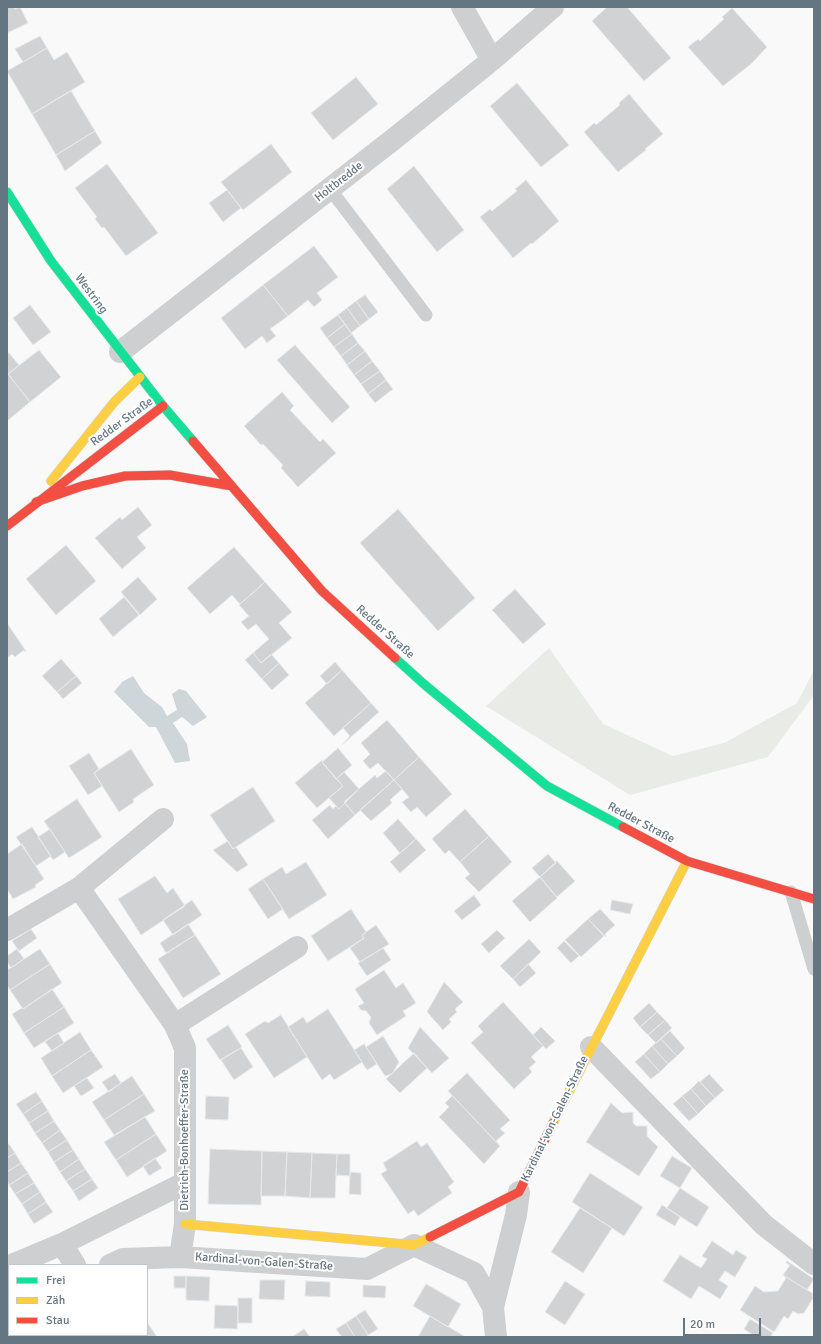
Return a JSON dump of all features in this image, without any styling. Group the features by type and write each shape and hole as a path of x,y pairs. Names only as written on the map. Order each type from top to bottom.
{"street":[{"path":"462,7 492,60"},
{"name":"Holtbredde","path":"120,352 330,189 492,60 553,7"},
{"name":"Westring","path":"7,192 51,261 163,406"},
{"path":"36,502 71,454 115,401 140,377"},
{"name":"Redder Straße","path":"7,526 36,502 163,406 322,590 425,685 547,786 687,861 814,899"},
{"path":"36,502 82,486 125,476 170,475 232,486"},
{"path":"7,930 79,888 163,819"},
{"name":"Kardinal-von-Galen-Straße","path":"112,1264 123,1259 180,1257 367,1269 519,1192 591,1047 687,861"},
{"name":"Dietrich-Bonhoeffer-Straße","path":"79,888 175,1024 185,1048 185,1224 180,1257"},
{"path":"175,1024 297,947"},
{"name":"Kardinal-von-Galen-Straße","path":"591,1047 764,1225 814,1264"},
{"path":"14,1264 62,1244 184,1183"},
{"path":"496,1337 493,1307 516,1215 519,1192"},
{"path":"185,1224 414,1245 474,1272 493,1307"},
{"path":"62,1244 74,1264"}],"lane":[{"path":"330,189 426,315"},
{"path":"791,892 814,969"}],"shaded area":[{"path":"549,648 603,724 673,756 724,743 797,703 814,670 814,695 768,757 630,795 486,706"},
{"path":"133,676 144,693 162,707 167,716 177,710 172,694 179,689 186,691 207,717 193,726 182,717 173,723 187,744 190,761 175,763 156,727 149,727 114,692 122,682"}],"building":[{"path":"7,7 14,7 15,9 20,7 28,23 7,33"},
{"path":"607,7 627,7 671,58 644,81 592,21"},
{"path":"732,8 767,47 751,64 723,86 688,47 698,39 700,41 724,19 722,17"},
{"path":"40,36 47,48 23,62 15,49"},
{"path":"47,48 54,60 67,52 85,82 32,114 7,71"},
{"path":"356,77 378,104 333,140 311,113"},
{"path":"517,83 569,145 541,167 490,106"},
{"path":"71,91 95,131 56,155 32,114"},
{"path":"629,94 663,134 645,149 646,150 618,172 584,132 594,123 596,125 620,105 619,103"},
{"path":"95,131 102,143 65,171 56,155"},
{"path":"271,144 292,172 243,210 221,182"},
{"path":"107,164 158,233 126,256 104,227 102,228 95,219 97,217 75,188"},
{"path":"414,166 464,230 437,252 387,189"},
{"path":"526,180 559,221 513,258 480,217 490,209 492,211 517,191 515,189"},
{"path":"227,190 241,208 223,222 209,203"},
{"path":"314,246 338,277 317,293 322,300 314,307 308,300 288,316 263,285"},
{"path":"263,285 288,316 270,329 276,336 267,343 262,336 245,349 221,318"},
{"path":"365,295 378,312 369,319 356,301"},
{"path":"356,301 369,319 360,326 347,308"},
{"path":"30,305 51,332 33,345 13,318"},
{"path":"347,308 360,326 351,333 338,315"},
{"path":"338,315 345,324 327,338 320,328"},
{"path":"345,324 352,334 334,347 327,338"},
{"path":"352,334 358,343 341,356 334,347"},
{"path":"358,343 365,351 347,365 341,356"},
{"path":"295,345 350,407 332,423 277,360"},
{"path":"39,350 61,377 30,402 8,374"},
{"path":"365,351 372,361 354,375 347,365"},
{"path":"9,353 19,365 8,374 7,354"},
{"path":"372,361 380,371 361,384 354,375"},
{"path":"380,371 386,380 368,394 361,384"},
{"path":"8,374 30,402 7,421 7,375"},
{"path":"386,380 393,389 375,403 368,394"},
{"path":"282,392 294,406 290,410 320,442 323,439 336,453 298,487 281,468 283,465 263,444 261,445 244,426"},
{"path":"138,507 152,525 137,537 146,548 122,569 95,538 120,517 122,520"},
{"path":"398,509 475,598 438,631 360,543"},
{"path":"66,545 96,581 56,615 26,579"},
{"path":"234,547 265,582 240,604 232,595 210,614 187,588"},
{"path":"138,577 157,599 140,615 121,592"},
{"path":"265,582 292,612 279,623 292,638 261,663 254,652 269,639 256,624 248,630 241,622 249,616 239,605"},
{"path":"515,589 546,624 523,644 492,610"},
{"path":"124,597 139,615 113,637 99,619"},
{"path":"7,623 26,651 25,652 24,650 15,657 12,654 7,658"},
{"path":"254,652 261,663 271,654 279,663 262,679 245,660"},
{"path":"61,659 76,676 57,692 42,676"},
{"path":"335,662 342,670 327,684 320,676"},
{"path":"279,663 289,675 272,690 262,679"},
{"path":"342,670 371,703 334,736 305,703"},
{"path":"76,676 82,683 63,699 57,692"},
{"path":"371,703 379,712 342,745 350,736 343,728"},
{"path":"387,720 419,757 394,780 378,763 370,769 363,761 370,754 361,743"},
{"path":"338,748 352,765 336,779 322,762"},
{"path":"131,749 154,785 133,799 134,802 119,812 94,773"},
{"path":"89,753 99,769 94,773 102,786 88,795 69,766"},
{"path":"419,757 452,794 426,817 417,807 411,812 402,802 409,797 394,780"},
{"path":"322,760 322,762 343,786 317,808 295,783"},
{"path":"386,771 394,780 355,815 344,802 375,775 377,778"},
{"path":"344,772 359,789 339,809 329,798 343,786 336,779"},
{"path":"394,780 402,789 390,800 392,803 371,821 360,810"},
{"path":"253,787 275,821 233,849 210,815"},
{"path":"77,799 102,837 69,858 44,821"},
{"path":"345,803 355,815 328,839 312,820 330,805 333,809 336,806 339,809"},
{"path":"465,809 489,836 460,862 449,850 445,854 432,839"},
{"path":"398,819 416,839 400,853 383,833"},
{"path":"32,827 51,856 36,866 16,837"},
{"path":"50,829 65,852 53,860 38,837"},
{"path":"489,836 512,862 479,892 465,878 470,874 460,862"},
{"path":"416,839 426,850 400,873 390,862"},
{"path":"228,841 233,849 236,847 248,865 237,872 213,850"},
{"path":"22,844 44,879 35,885 36,887 13,899 7,889 7,854"},
{"path":"548,854 556,863 540,877 532,868"},
{"path":"557,861 575,881 557,897 540,877"},
{"path":"306,862 327,895 289,919 263,879 282,867 286,874"},
{"path":"155,876 167,893 173,888 185,906 141,935 118,899"},
{"path":"540,877 557,898 530,922 512,901"},
{"path":"263,879 283,909 268,919 248,889"},
{"path":"474,895 481,905 462,920 454,911"},
{"path":"192,900 202,915 173,935 163,920"},
{"path":"612,900 633,904 630,914 610,910"},
{"path":"351,909 366,932 362,935 364,938 328,961 311,936"},
{"path":"600,909 615,925 605,934 606,937 588,919"},
{"path":"588,919 604,936 581,957 565,940"},
{"path":"188,924 195,935 166,953 160,943"},
{"path":"376,925 389,944 360,962 350,948 364,938 362,935"},
{"path":"31,929 37,938 19,951 12,941"},
{"path":"497,930 505,938 489,953 481,944"},
{"path":"195,935 221,974 183,998 158,959"},
{"path":"529,939 541,952 513,979 500,966"},
{"path":"564,941 579,956 571,963 557,948"},
{"path":"383,948 391,960 367,976 358,963"},
{"path":"17,949 24,959 11,968 7,961 7,956"},
{"path":"40,949 50,964 10,990 7,985 7,970"},
{"path":"50,964 62,983 23,1009 10,990"},
{"path":"528,964 536,973 520,987 513,979"},
{"path":"384,970 396,988 403,983 416,1003 403,1011 406,1016 377,1035 369,1023 371,1017 366,1011 361,1010 358,1006 364,1003 355,989"},
{"path":"444,982 463,1002 455,1009 457,1012 449,1019 451,1022 443,1030 427,1012"},
{"path":"52,989 64,1007 24,1033 12,1014 22,1008 23,1009"},
{"path":"503,1002 543,1046 531,1057 536,1062 529,1068 532,1072 514,1089 471,1043 483,1032 478,1026"},
{"path":"649,1003 657,1012 640,1027 633,1018"},
{"path":"64,1007 74,1023 34,1048 24,1033"},
{"path":"328,1009 362,1062 334,1080 330,1074 322,1080 288,1027 303,1017 307,1023"},
{"path":"657,1012 665,1020 648,1035 640,1027"},
{"path":"281,1015 307,1057 274,1078 245,1034 265,1021 268,1023"},
{"path":"665,1020 672,1028 656,1043 648,1035"},
{"path":"228,1025 242,1047 220,1060 206,1039"},
{"path":"420,1027 449,1058 432,1073 408,1048"},
{"path":"541,1027 555,1041 546,1049 533,1035"},
{"path":"670,1031 685,1048 677,1056 661,1039"},
{"path":"80,1032 91,1050 52,1076 41,1058"},
{"path":"58,1033 64,1043 52,1051 45,1042"},
{"path":"383,1036 399,1062 392,1074 385,1076 366,1047"},
{"path":"661,1039 677,1056 668,1064 652,1046"},
{"path":"364,1044 377,1064 367,1070 354,1050"},
{"path":"652,1046 668,1064 660,1072 644,1054"},
{"path":"241,1048 253,1067 234,1080 221,1060"},
{"path":"91,1050 103,1067 63,1093 52,1076"},
{"path":"414,1053 427,1068 400,1093 386,1079"},
{"path":"644,1054 660,1072 651,1079 635,1062"},
{"path":"467,1073 510,1120 500,1129 505,1133 496,1141 500,1146 448,1091"},
{"path":"115,1074 121,1083 109,1092 102,1082"},
{"path":"709,1074 724,1090 715,1098 700,1082"},
{"path":"132,1076 144,1094 104,1120 92,1102"},
{"path":"87,1078 94,1088 81,1096 74,1086"},
{"path":"699,1081 715,1098 706,1106 691,1089"},
{"path":"691,1089 706,1106 698,1114 682,1096"},
{"path":"448,1091 500,1146 484,1164 439,1117 449,1107 445,1103 452,1096"},
{"path":"36,1092 42,1101 23,1114 16,1104"},
{"path":"144,1094 155,1111 114,1135 104,1120"},
{"path":"206,1096 229,1097 228,1120 205,1119"},
{"path":"682,1096 698,1114 689,1121 673,1104"},
{"path":"42,1101 48,1111 29,1123 23,1114"},
{"path":"611,1103 622,1113 633,1112 633,1123 636,1126 647,1126 647,1136 658,1147 639,1176 586,1142"},
{"path":"48,1111 54,1121 35,1133 29,1123"},
{"path":"145,1117 156,1134 116,1160 104,1142"},
{"path":"54,1121 60,1130 42,1143 35,1133"},
{"path":"60,1130 67,1140 48,1152 42,1143"},
{"path":"156,1134 167,1151 127,1177 116,1160"},
{"path":"67,1140 73,1150 54,1162 48,1152"},
{"path":"417,1141 421,1147 427,1143 454,1182 448,1187 452,1193 418,1216 414,1210 408,1214 381,1174 387,1170 383,1163"},
{"path":"9,1144 15,1153 7,1158 7,1145"},
{"path":"210,1149 262,1151 261,1205 208,1204"},
{"path":"73,1150 79,1159 60,1172 54,1162"},
{"path":"262,1151 287,1152 285,1196 261,1196"},
{"path":"287,1152 312,1153 310,1198 285,1196"},
{"path":"15,1153 21,1163 7,1172 7,1158"},
{"path":"312,1153 337,1154 335,1198 310,1198"},
{"path":"337,1154 350,1154 350,1176 336,1175"},
{"path":"672,1156 692,1168 680,1188 660,1176"},
{"path":"155,1158 162,1168 149,1176 143,1166"},
{"path":"79,1159 85,1169 66,1181 60,1172"},
{"path":"21,1163 28,1173 9,1185 7,1181 7,1172"},
{"path":"85,1169 92,1179 73,1191 66,1181"},
{"path":"350,1172 361,1173 361,1195 349,1194"},
{"path":"28,1173 34,1183 15,1194 9,1185"},
{"path":"590,1173 643,1207 624,1236 572,1202"},
{"path":"92,1179 98,1188 79,1201 73,1191"},
{"path":"34,1183 40,1192 22,1204 15,1194"},
{"path":"680,1188 709,1207 697,1227 667,1208"},
{"path":"40,1192 46,1202 28,1214 22,1204"},
{"path":"46,1202 53,1212 34,1224 28,1214"},
{"path":"662,1205 680,1217 675,1226 656,1215"},
{"path":"580,1208 612,1228 583,1273 551,1252"},
{"path":"712,1241 733,1255 736,1250 747,1257 735,1277 725,1271 719,1280 728,1286 720,1299 699,1286 691,1299 663,1281 680,1255 701,1268 707,1259 702,1256"},
{"path":"787,1261 814,1279 807,1290 783,1275 790,1265 786,1263"},
{"path":"783,1275 812,1293 813,1298 804,1313 798,1314 793,1311 788,1319 784,1316 774,1332 740,1310 755,1286 764,1292 778,1291 786,1278"},
{"path":"174,1276 186,1276 186,1288 174,1288"},
{"path":"186,1276 210,1277 209,1301 186,1300"},
{"path":"260,1280 285,1280 284,1300 259,1299"},
{"path":"306,1281 330,1282 330,1297 305,1296"},
{"path":"565,1281 585,1294 565,1325 545,1312"},
{"path":"426,1284 461,1304 448,1327 413,1306"},
{"path":"363,1285 386,1286 385,1298 363,1297"},
{"path":"238,1298 252,1298 252,1323 238,1323"},
{"path":"215,1305 238,1306 237,1329 214,1328"},
{"path":"365,1310 378,1329 368,1335 356,1316"},
{"path":"356,1316 368,1335 366,1337 355,1337 346,1323"},
{"path":"430,1316 464,1336 418,1337"},
{"path":"750,1319 773,1333 770,1337 756,1337 744,1329"},
{"path":"346,1323 355,1337 342,1337 336,1329"},
{"path":"148,1324 157,1337 112,1337 148,1336"},
{"path":"304,1329 310,1337 292,1337"},
{"path":"86,1336 114,1336 112,1337 84,1337"}],"traffic: fast":[{"path":"7,192 51,261 163,406 193,441"},
{"path":"395,658 425,685 547,786 623,827"}],"traffic: slow":[{"path":"51,481 115,401 140,377"},
{"path":"553,1123 687,861"},
{"path":"185,1224 414,1245 430,1237"}],"traffic: jam":[{"path":"7,526 163,406"},
{"path":"193,441 322,591 395,658"},
{"path":"36,502 82,486 125,476 170,475 232,486"},
{"path":"623,827 687,861 814,899"},
{"path":"430,1237 519,1192 553,1123"}]}
